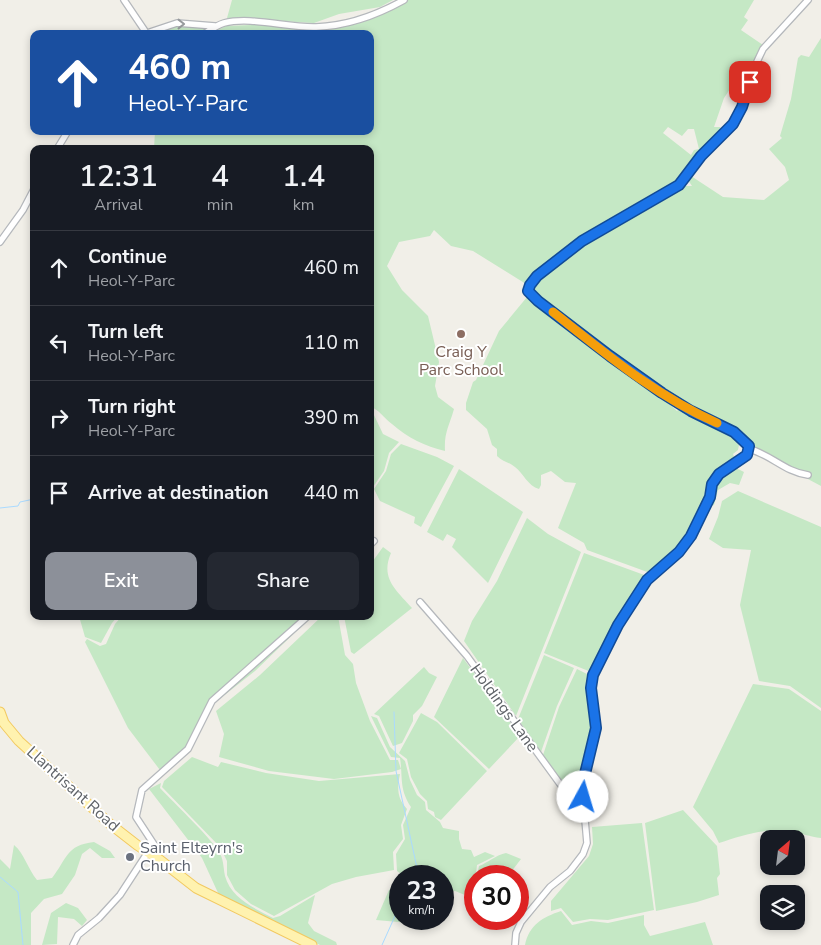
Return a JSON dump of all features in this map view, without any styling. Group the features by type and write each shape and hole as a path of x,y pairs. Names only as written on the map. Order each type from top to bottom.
{"main road":[{"name":"Llantrisant Road","path":"0,712 4,723 19,741 110,824 196,888 312,945"}],"street":[{"path":"124,0 145,30"},
{"path":"156,30 177,23 216,26 237,21 298,26 331,26 360,20 404,0"},
{"path":"749,450 746,441 734,432 681,405 610,356 538,301 528,291 528,288 537,276 582,241 679,185 701,156 733,124 742,107 758,57 770,41 808,0"},
{"path":"210,30 216,26"},
{"path":"0,242 23,210 30,197"},
{"path":"749,450 757,452 785,468 808,475"},
{"path":"516,945 516,933 521,922 550,887 570,872 583,854 587,843 584,817 584,778 596,728 591,688 593,675 618,625 647,580 679,552 700,522 710,497 712,484 719,474 743,459 749,450"},
{"name":"Holdings Lane","path":"420,602 467,656 584,817"},
{"path":"73,945 78,935 99,918 120,895 148,852 153,850 155,846 136,817 142,790 188,749 212,701 303,620"}],"green space":[{"path":"232,0 393,0 380,7 339,14 314,23 227,18"},
{"path":"404,0 754,0 744,17 748,20 741,30 763,45 763,49 749,79 732,86 724,98 714,127 720,127 723,132 700,151 672,188 584,237 526,284 473,251 451,246 434,230 430,236 399,242 387,266 402,290 428,316 439,362 435,386 438,397 454,409 446,434 445,451 431,447 411,437 398,429 374,409 374,145 154,145 155,135 374,135 374,30 330,30 331,26 346,23","holes":["668,127 682,136 688,129 694,129 699,149 694,150 691,155 663,133"]},
{"path":"255,22 298,27 298,30 218,30 226,26 251,25"},
{"path":"176,26 207,28 206,30 166,30"},
{"path":"821,38 821,486 806,478 808,472 791,468 752,448 749,441 735,429 690,407 661,390 546,305 533,288 541,276 556,262 577,247 650,204 685,186 692,186 688,180 691,176 723,197 764,200 789,180 785,167 769,149 782,138 780,136 791,99 798,58 801,55 809,57"},
{"path":"527,297 656,392 677,411 680,408 736,436 735,441 739,445 738,450 733,454 735,459 732,466 744,472 739,485 730,483 718,490 714,505 706,507 674,551 650,573 587,550 584,543 558,528 576,483 565,482 551,471 541,475 539,489 535,487 515,467 497,456 497,449 492,445 487,429 466,410 466,403 473,382 476,380 499,331"},
{"path":"374,415 383,434 399,442 389,453 384,471 374,486"},
{"path":"401,444 437,457 454,466 421,527 414,523 415,517 380,501 374,489 386,471 391,454"},
{"path":"459,469 523,512 488,583 452,547 456,539 447,534 443,541 427,532"},
{"path":"738,491 821,527 821,708 790,686 759,681 740,605 751,550 723,548 709,539 722,501"},
{"path":"527,518 548,534 581,552 516,716 464,641 472,621 497,581"},
{"path":"383,547 391,553 387,570 391,583 412,608 354,654 351,652 345,620 374,620 374,559"},
{"path":"584,553 647,576 642,579 613,625 591,672 544,653"},
{"path":"80,620 115,620 101,643 85,637"},
{"path":"118,620 308,620 255,671 208,708 188,751 163,774 128,728 85,642 87,639 100,646 106,644"},
{"path":"318,620 339,620 345,655 353,664 356,683 370,721 390,760 398,760 401,769 392,772 334,779 269,771 219,757 224,734 216,711 260,675"},
{"path":"544,655 574,668 557,706 541,752 518,719"},
{"path":"463,658 520,736 489,769 434,717"},
{"path":"424,667 429,673 437,677 422,706 413,715 413,721 402,743 393,746 379,716 374,714"},
{"path":"577,669 589,675 587,689 592,729 579,779 581,808 543,755 559,707"},
{"path":"753,684 789,689 821,711 821,838 805,835 805,830 760,830 719,843 713,831 693,807"},
{"path":"421,713 437,722 487,771 441,820 435,817 434,812 428,809 427,801 420,794 411,777 407,759 399,753"},
{"path":"371,716 377,718 390,747 405,761 410,780 417,795 425,802 426,810 440,822 443,828 459,831 462,849 471,850 474,857 485,852 495,856 477,865 464,865 464,895 454,891 454,865 397,865 396,854 405,839 403,825 411,807 403,789 400,758 391,757"},
{"path":"192,757 218,767 221,762 266,773 319,781 400,774 399,793 401,801 407,809 401,825 403,839 393,852 394,865 389,865 389,871 332,884 274,916 251,904 235,890 227,875 227,861 220,847 162,787 164,781"},
{"path":"161,783 160,788 218,850 228,884 238,896 251,906 273,918 280,916 315,895 308,923 314,931 336,942 337,945 320,945 219,895 202,858 149,789"},
{"path":"683,810 717,846 720,874 717,878 719,895 656,911 645,823"},
{"path":"642,823 654,910 608,920 590,919 573,922 561,908 551,911 551,901 589,856 593,844 592,827"},
{"path":"94,842 110,851 115,858 102,858 90,848 82,854 75,875 62,894 44,899 31,913 31,945 0,945 0,859 10,869 14,845 21,852 37,880 52,878 72,850 78,846"},
{"path":"506,853 521,859 516,865 481,865"},
{"path":"389,890 389,921 376,920"},
{"path":"66,903 78,908 87,920 82,926 74,919 58,917 57,944 42,945 51,913"},
{"path":"561,911 572,925 591,921 608,923 644,915 644,925 650,936 705,922 713,945 525,945 533,927 548,916"}],"waterway":[{"path":"0,508 18,506 20,502 30,500"},
{"path":"394,712 396,771 416,865"},
{"path":"0,877 18,892 23,945"},
{"path":"382,945 389,929"}],"slow traffic":[{"path":"553,312 662,393 691,411 717,423"}],"place":[{"name":"Craig Y Parc School","path":"461,334"},
{"name":"Saint Elteyrn's Church","path":"130,857"}],"route":[{"path":"583,797 584,778 596,728 591,688 593,675 618,625 647,580 679,552 700,522 710,497 712,484 719,474 747,455 749,446 741,436 727,427 681,405 610,356 538,301 528,291 528,288 537,276 582,241 679,185 701,156 733,124 742,107 750,82"}]}
